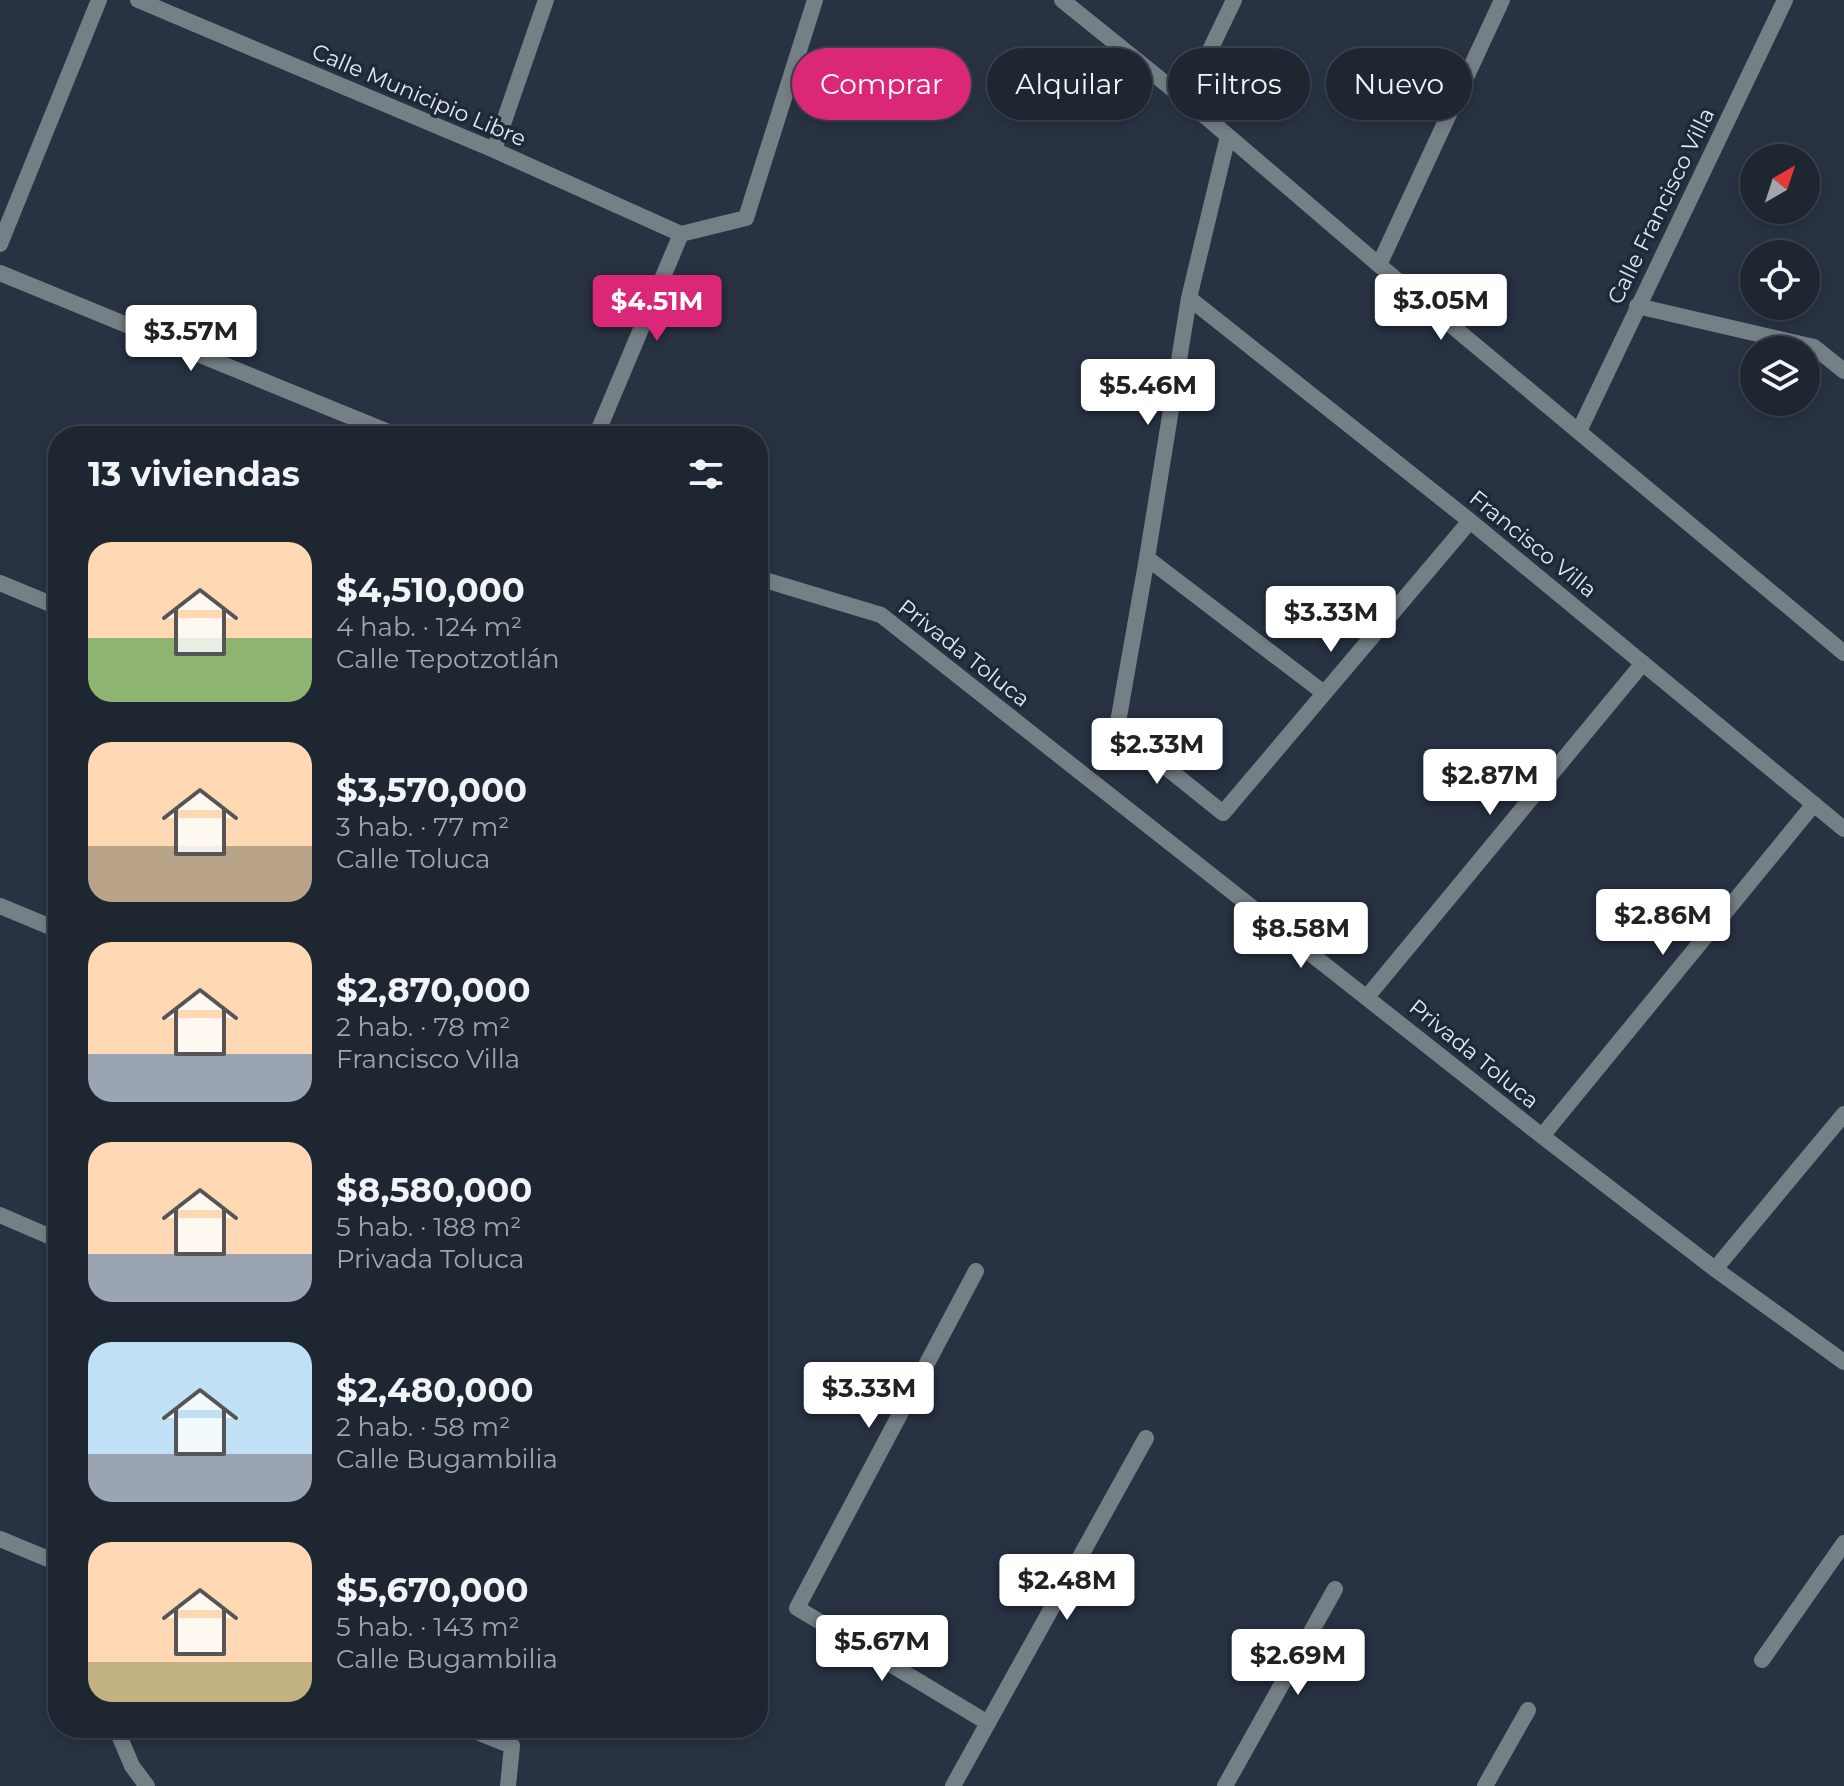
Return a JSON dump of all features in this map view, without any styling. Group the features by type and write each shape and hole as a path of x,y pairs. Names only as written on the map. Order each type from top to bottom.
{"street":[{"path":"0,244 99,0"},
{"name":"Calle Municipio Libre","path":"138,0 494,150 681,234"},
{"path":"494,150 546,0"},
{"path":"600,426 681,234 746,218 815,0"},
{"path":"1062,0 1168,85"},
{"path":"1211,48 1234,0"},
{"path":"1379,265 1502,0"},
{"name":"Calle Francisco Villa","path":"1579,431 1785,0"},
{"path":"1209,120 1844,653"},
{"path":"1228,136 1189,298 1117,728 1223,813 1470,521"},
{"path":"0,273 374,426"},
{"name":"Francisco Villa","path":"1189,298 1470,521 1844,829"},
{"path":"1637,306 1814,347 1844,371"},
{"path":"1147,558 1324,693"},
{"name":"Privada Toluca","path":"768,581 881,615 1542,1136 1715,1269 1844,1362"},
{"path":"0,583 48,603"},
{"path":"1367,997 1643,663"},
{"path":"1542,1136 1814,804"},
{"path":"0,906 48,926"},
{"path":"1715,1269 1844,1114"},
{"path":"0,1215 48,1236"},
{"path":"976,1271 797,1608 988,1723"},
{"path":"953,1786 1146,1438"},
{"path":"0,1539 48,1559"},
{"path":"1762,1660 1844,1543"},
{"path":"1225,1786 1335,1589"},
{"path":"1485,1786 1528,1710"},
{"path":"120,1738 132,1766 147,1786"},
{"path":"492,1738 512,1746 508,1786"}]}
